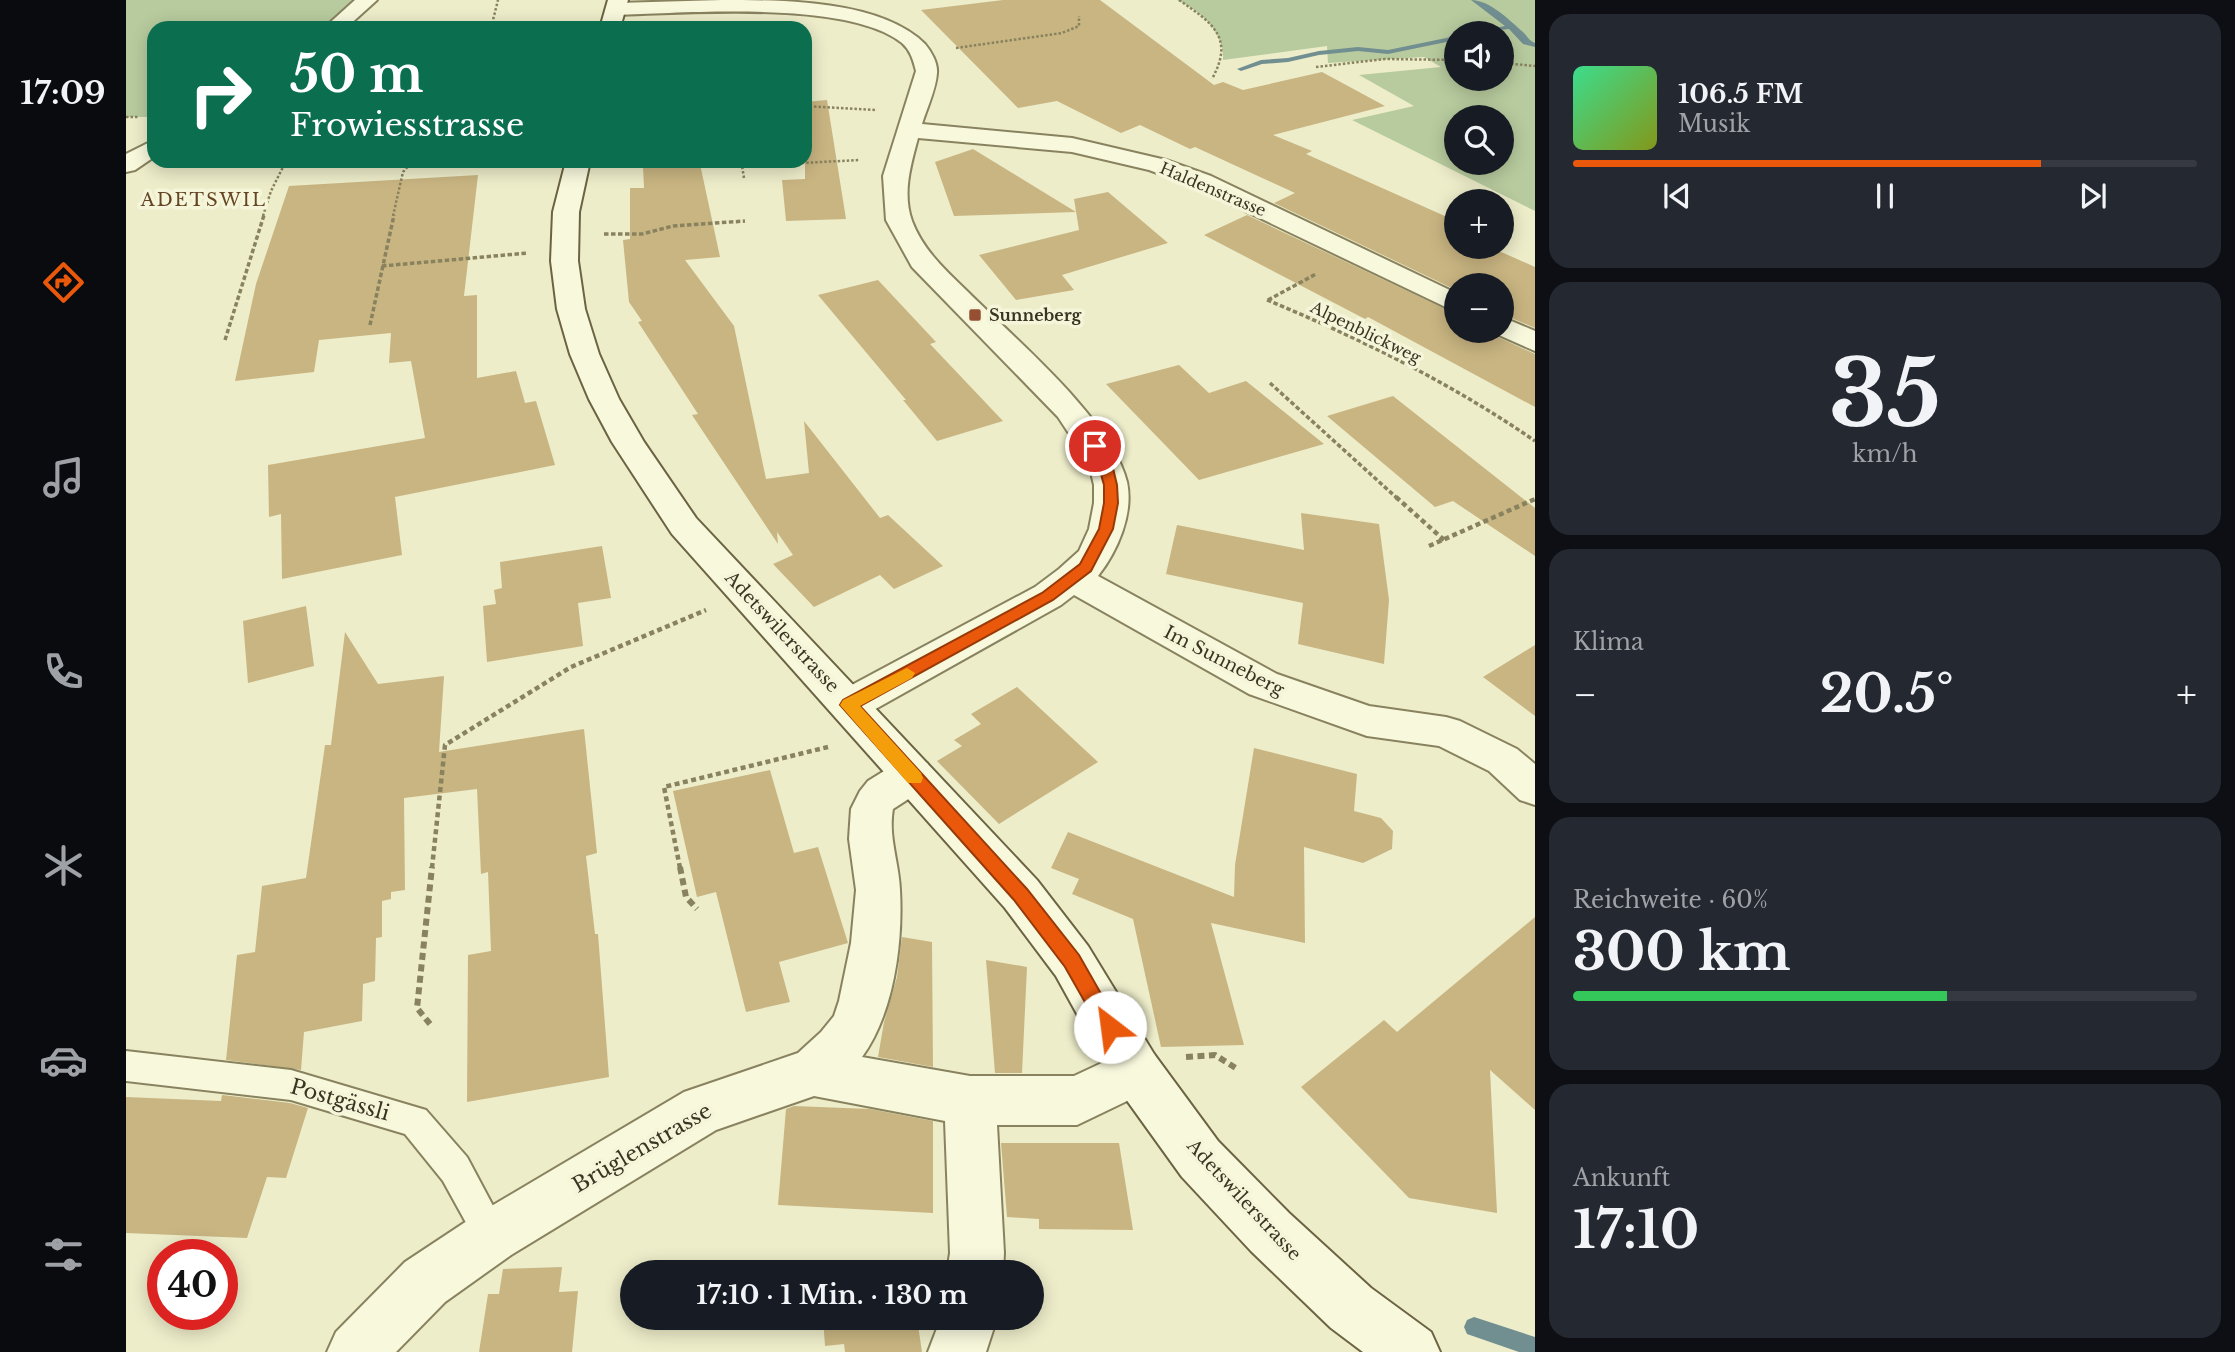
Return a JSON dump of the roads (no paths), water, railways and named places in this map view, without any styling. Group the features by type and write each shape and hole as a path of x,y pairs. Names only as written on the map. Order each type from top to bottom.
{"street":[{"path":"342,21 367,0"},
{"path":"615,12 786,2 831,9 879,22 908,37 923,53 927,71 895,176 899,220 921,261 1069,410 1105,464 1111,485 1106,529 1086,567 1048,596 849,705"},
{"name":"Haldenstrasse","path":"909,132 1072,145 1157,165 1202,181 1444,298"},
{"path":"126,165 147,152"},
{"name":"Adetswilerstrasse","path":"576,168 566,203 567,298 582,348 610,414 684,526 1021,894 1155,1065 1200,1158 1270,1232 1351,1308 1411,1352"},
{"path":"1514,332 1535,342"},
{"name":"Im Sunneberg","path":"1072,578 1263,684 1367,721 1446,732 1503,760 1535,789"},
{"path":"814,1072 850,1033 869,981 878,890 870,827 872,810 876,800 887,789 912,775"},
{"name":"Brüglenstrasse","path":"356,1352 425,1282 492,1236 702,1110 814,1072 970,1101 1077,1100 1155,1065"},
{"path":"970,1101 976,1260"},
{"path":"957,1352 965,1330"}],"lane":[{"name":"Postgässli","path":"126,1066 291,1085 415,1121 455,1170 492,1236"}],"waterway":[{"path":"1475,0 1491,10 1526,42 1535,45"},
{"path":"1241,69 1261,62 1288,60 1319,53 1358,49 1388,52 1444,40"},
{"path":"1474,1327 1535,1347"}],"place":[{"name":"Sunneberg","path":"975,315"}],"district":[{"name":"ADETSWIL","path":"204,200"}]}
